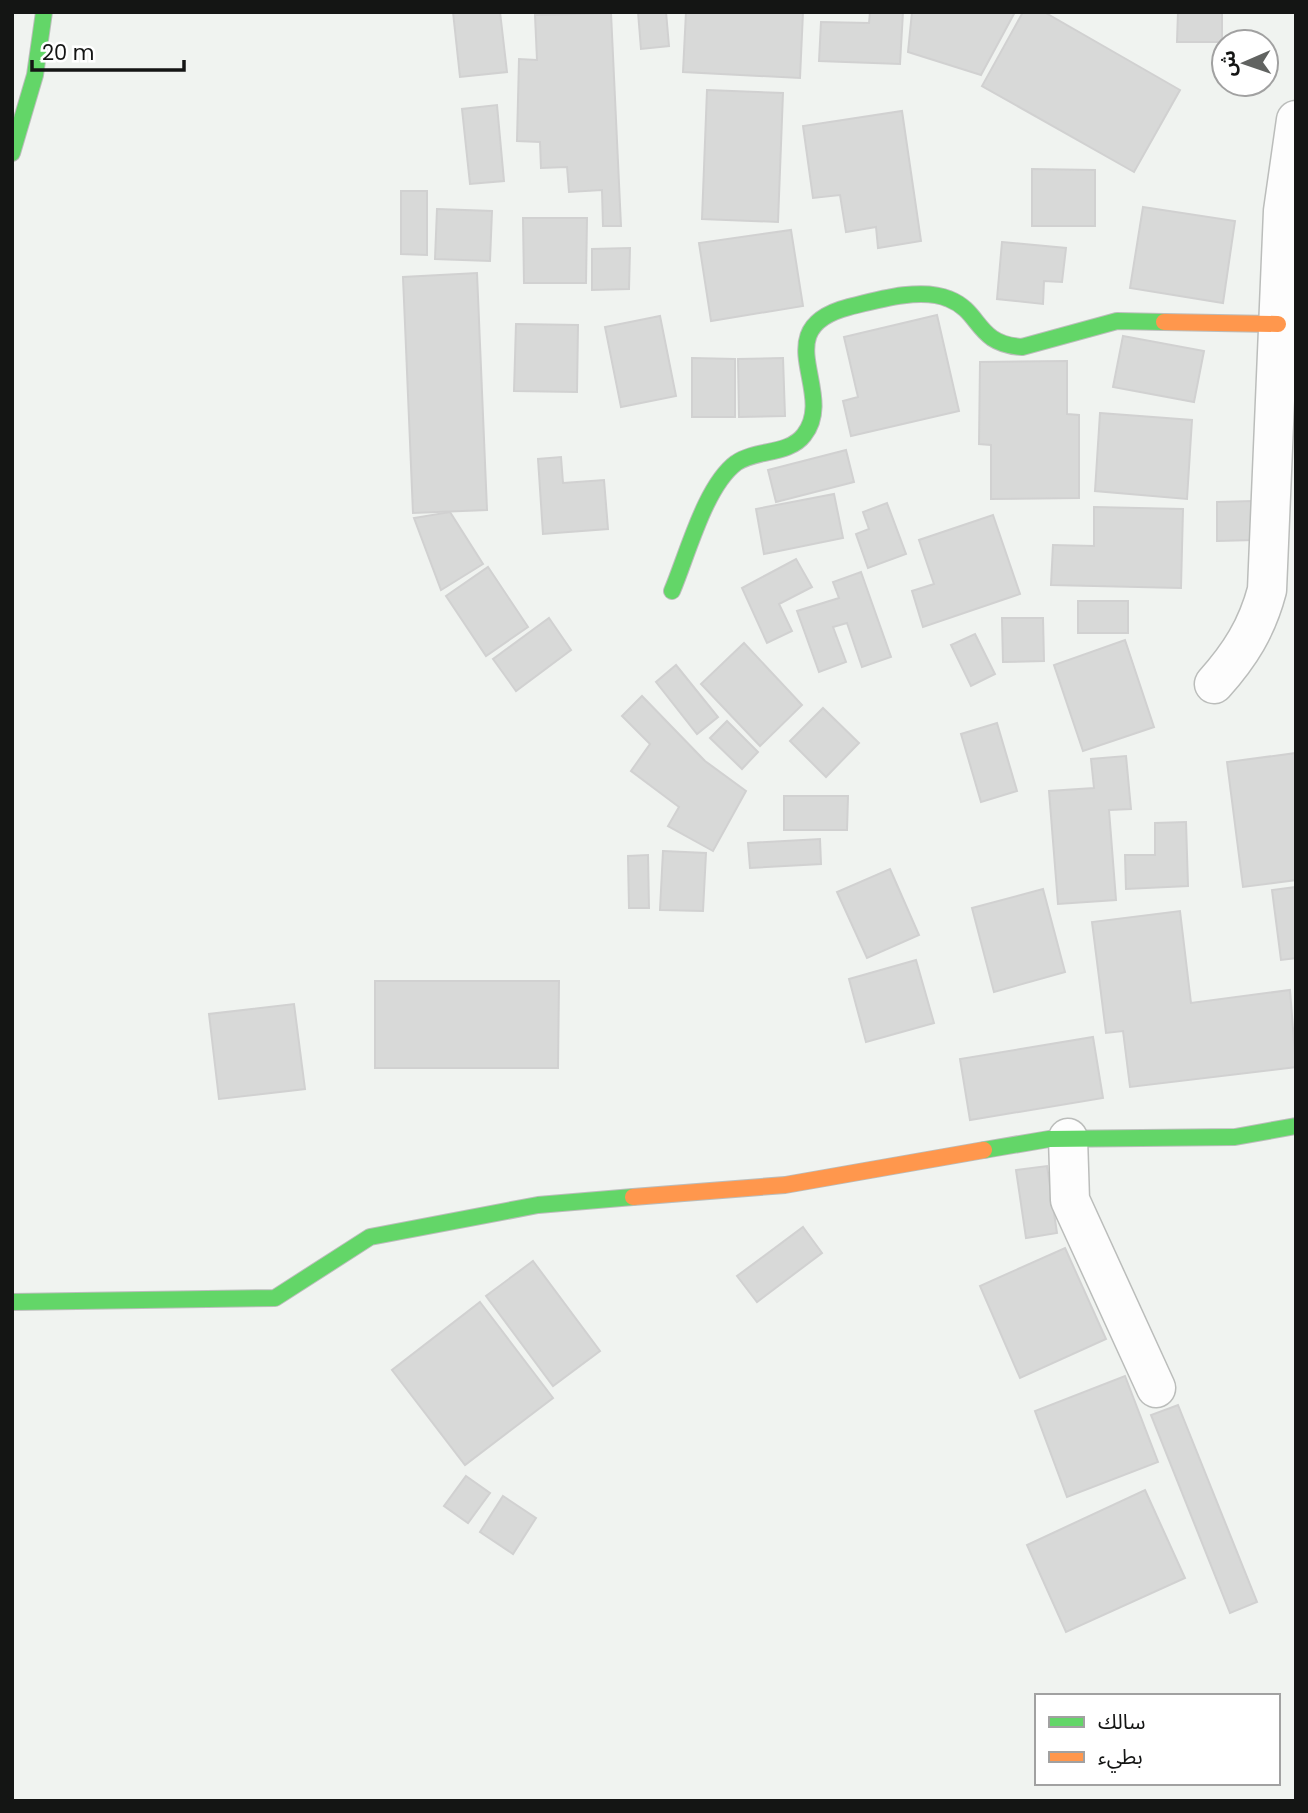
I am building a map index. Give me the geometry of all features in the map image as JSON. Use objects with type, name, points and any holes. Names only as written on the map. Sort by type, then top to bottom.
[{"type":"street","points":[[12,153],[35,75],[44,12]]},
{"type":"street","points":[[1214,684],[1247,642],[1260,617],[1267,590],[1283,211],[1296,120]]},
{"type":"street","points":[[672,591],[719,481],[735,464],[802,438],[811,425],[814,409],[804,351],[806,341],[822,318],[838,309],[936,295],[959,305],[985,336],[1012,346],[1028,347],[1095,324],[1117,321],[1278,324]]},
{"type":"street","points":[[12,1302],[275,1298],[370,1237],[538,1205],[785,1185],[1068,1138],[1235,1136],[1296,1126]]},
{"type":"street","points":[[1068,1138],[1070,1200],[1156,1388]]},
{"type":"building","points":[[453,12],[500,12],[507,72],[460,77]]},
{"type":"building","points":[[638,12],[666,12],[669,46],[641,49]]},
{"type":"building","points":[[686,12],[803,12],[800,78],[683,72]]},
{"type":"building","points":[[870,12],[903,12],[900,64],[819,61],[821,22],[869,23]]},
{"type":"building","points":[[912,12],[1015,12],[981,75],[908,52]]},
{"type":"building","points":[[1023,12],[1044,12],[1180,90],[1134,172],[982,86]]},
{"type":"building","points":[[1178,12],[1222,12],[1222,28],[1210,28],[1210,42],[1177,42]]},
{"type":"building","points":[[611,13],[621,226],[603,226],[602,190],[569,192],[567,167],[541,168],[540,142],[517,141],[519,59],[537,60],[535,15]]},
{"type":"building","points":[[707,90],[783,93],[778,222],[702,219]]},
{"type":"building","points":[[497,105],[504,181],[470,184],[462,109]]},
{"type":"building","points":[[902,111],[921,241],[878,248],[876,227],[846,232],[840,195],[813,198],[803,126]]},
{"type":"building","points":[[1032,169],[1095,170],[1095,226],[1032,226]]},
{"type":"building","points":[[401,191],[427,191],[427,255],[401,254]]},
{"type":"building","points":[[1143,207],[1235,221],[1223,303],[1130,288]]},
{"type":"building","points":[[437,209],[492,211],[490,261],[435,259]]},
{"type":"building","points":[[523,218],[587,218],[586,283],[524,283]]},
{"type":"building","points":[[791,230],[803,306],[711,321],[699,243]]},
{"type":"building","points":[[1002,242],[1066,248],[1062,282],[1044,281],[1043,304],[997,299]]},
{"type":"building","points":[[630,248],[629,289],[592,290],[592,249]]},
{"type":"building","points":[[477,273],[487,510],[413,513],[403,277]]},
{"type":"building","points":[[937,315],[959,411],[851,436],[843,401],[858,397],[844,337]]},
{"type":"building","points":[[660,316],[676,396],[621,407],[605,327]]},
{"type":"building","points":[[516,324],[578,325],[577,392],[514,391]]},
{"type":"building","points":[[1123,336],[1204,351],[1194,402],[1113,387]]},
{"type":"building","points":[[692,358],[735,359],[735,417],[692,417]]},
{"type":"building","points":[[783,358],[785,416],[739,417],[738,359]]},
{"type":"building","points":[[1067,361],[1067,414],[1079,415],[1079,498],[991,499],[991,445],[979,444],[980,362]]},
{"type":"building","points":[[1100,413],[1192,420],[1187,499],[1095,491]]},
{"type":"building","points":[[846,450],[854,482],[776,502],[768,470]]},
{"type":"building","points":[[561,457],[563,483],[604,480],[608,529],[543,534],[538,459]]},
{"type":"building","points":[[834,494],[843,538],[764,554],[756,509]]},
{"type":"building","points":[[1253,501],[1254,540],[1217,541],[1217,502]]},
{"type":"building","points":[[887,503],[906,554],[868,568],[856,534],[869,529],[863,512]]},
{"type":"building","points":[[1094,507],[1183,509],[1181,588],[1051,585],[1053,545],[1094,546]]},
{"type":"building","points":[[450,512],[483,564],[441,590],[414,518]]},
{"type":"building","points":[[993,515],[1020,594],[923,627],[912,591],[934,584],[919,540]]},
{"type":"building","points":[[796,559],[812,587],[779,604],[792,631],[767,643],[742,588]]},
{"type":"building","points":[[488,567],[528,627],[486,656],[446,596]]},
{"type":"building","points":[[861,572],[891,657],[862,667],[847,623],[833,627],[846,662],[819,672],[797,611],[839,598],[833,582]]},
{"type":"building","points":[[1078,601],[1128,601],[1128,633],[1078,633]]},
{"type":"building","points":[[549,618],[571,650],[516,691],[493,659]]},
{"type":"building","points":[[1002,618],[1043,618],[1044,661],[1003,662]]},
{"type":"building","points":[[975,634],[995,674],[971,686],[951,645]]},
{"type":"building","points":[[1125,640],[1154,727],[1083,751],[1054,665]]},
{"type":"building","points":[[744,643],[802,705],[760,746],[701,684]]},
{"type":"building","points":[[676,665],[718,717],[697,734],[656,682]]},
{"type":"building","points":[[642,696],[705,761],[746,791],[713,851],[668,826],[679,807],[631,771],[650,744],[622,716]]},
{"type":"building","points":[[823,708],[859,743],[826,777],[790,741]]},
{"type":"building","points":[[727,721],[758,752],[742,769],[710,738]]},
{"type":"building","points":[[997,723],[1017,791],[981,802],[961,734]]},
{"type":"building","points":[[1296,753],[1296,880],[1243,887],[1227,762]]},
{"type":"building","points":[[1126,756],[1131,809],[1109,810],[1116,900],[1058,904],[1049,791],[1094,788],[1091,759]]},
{"type":"building","points":[[784,796],[848,796],[847,830],[784,830]]},
{"type":"building","points":[[1186,822],[1188,886],[1126,889],[1125,855],[1155,855],[1155,823]]},
{"type":"building","points":[[820,839],[821,864],[750,868],[748,843]]},
{"type":"building","points":[[663,851],[706,853],[703,911],[660,910]]},
{"type":"building","points":[[648,855],[649,908],[629,908],[628,856]]},
{"type":"building","points":[[890,869],[919,935],[867,958],[837,892]]},
{"type":"building","points":[[1296,887],[1296,958],[1281,960],[1272,890]]},
{"type":"building","points":[[1043,889],[1065,972],[994,992],[972,908]]},
{"type":"building","points":[[1180,911],[1191,1003],[1290,990],[1296,1067],[1130,1087],[1123,1031],[1106,1033],[1092,922]]},
{"type":"building","points":[[916,960],[934,1023],[866,1042],[849,979]]},
{"type":"building","points":[[375,981],[559,981],[558,1068],[375,1068]]},
{"type":"building","points":[[294,1004],[305,1089],[219,1099],[209,1014]]},
{"type":"building","points":[[1093,1037],[1103,1098],[970,1120],[960,1059]]},
{"type":"building","points":[[1047,1166],[1057,1233],[1026,1238],[1016,1170]]},
{"type":"building","points":[[803,1227],[822,1253],[757,1302],[737,1276]]},
{"type":"building","points":[[1065,1248],[1106,1339],[1020,1378],[980,1286]]},
{"type":"building","points":[[533,1261],[600,1351],[553,1386],[486,1296]]},
{"type":"building","points":[[480,1302],[553,1398],[465,1465],[392,1370]]},
{"type":"building","points":[[1125,1376],[1158,1462],[1067,1497],[1035,1411]]},
{"type":"building","points":[[1178,1405],[1257,1602],[1230,1613],[1151,1415]]},
{"type":"building","points":[[466,1476],[490,1493],[468,1523],[444,1506]]},
{"type":"building","points":[[1145,1490],[1185,1578],[1066,1632],[1027,1545]]},
{"type":"building","points":[[503,1496],[536,1518],[513,1554],[480,1532]]},
{"type":"traffic: fast","points":[[12,153],[35,75],[44,12]]},
{"type":"traffic: fast","points":[[672,591],[706,504],[725,474],[744,459],[790,446],[804,435],[812,418],[813,400],[806,346],[811,330],[824,317],[849,307],[886,298],[926,294],[949,299],[960,305],[995,340],[1022,347],[1117,321],[1164,322]]},
{"type":"traffic: fast","points":[[984,1150],[1049,1139],[1235,1137],[1296,1126]]},
{"type":"traffic: fast","points":[[12,1302],[275,1298],[370,1237],[538,1205],[633,1197]]},
{"type":"traffic: slow","points":[[1164,322],[1278,324]]},
{"type":"traffic: slow","points":[[633,1197],[785,1185],[984,1150]]}]
